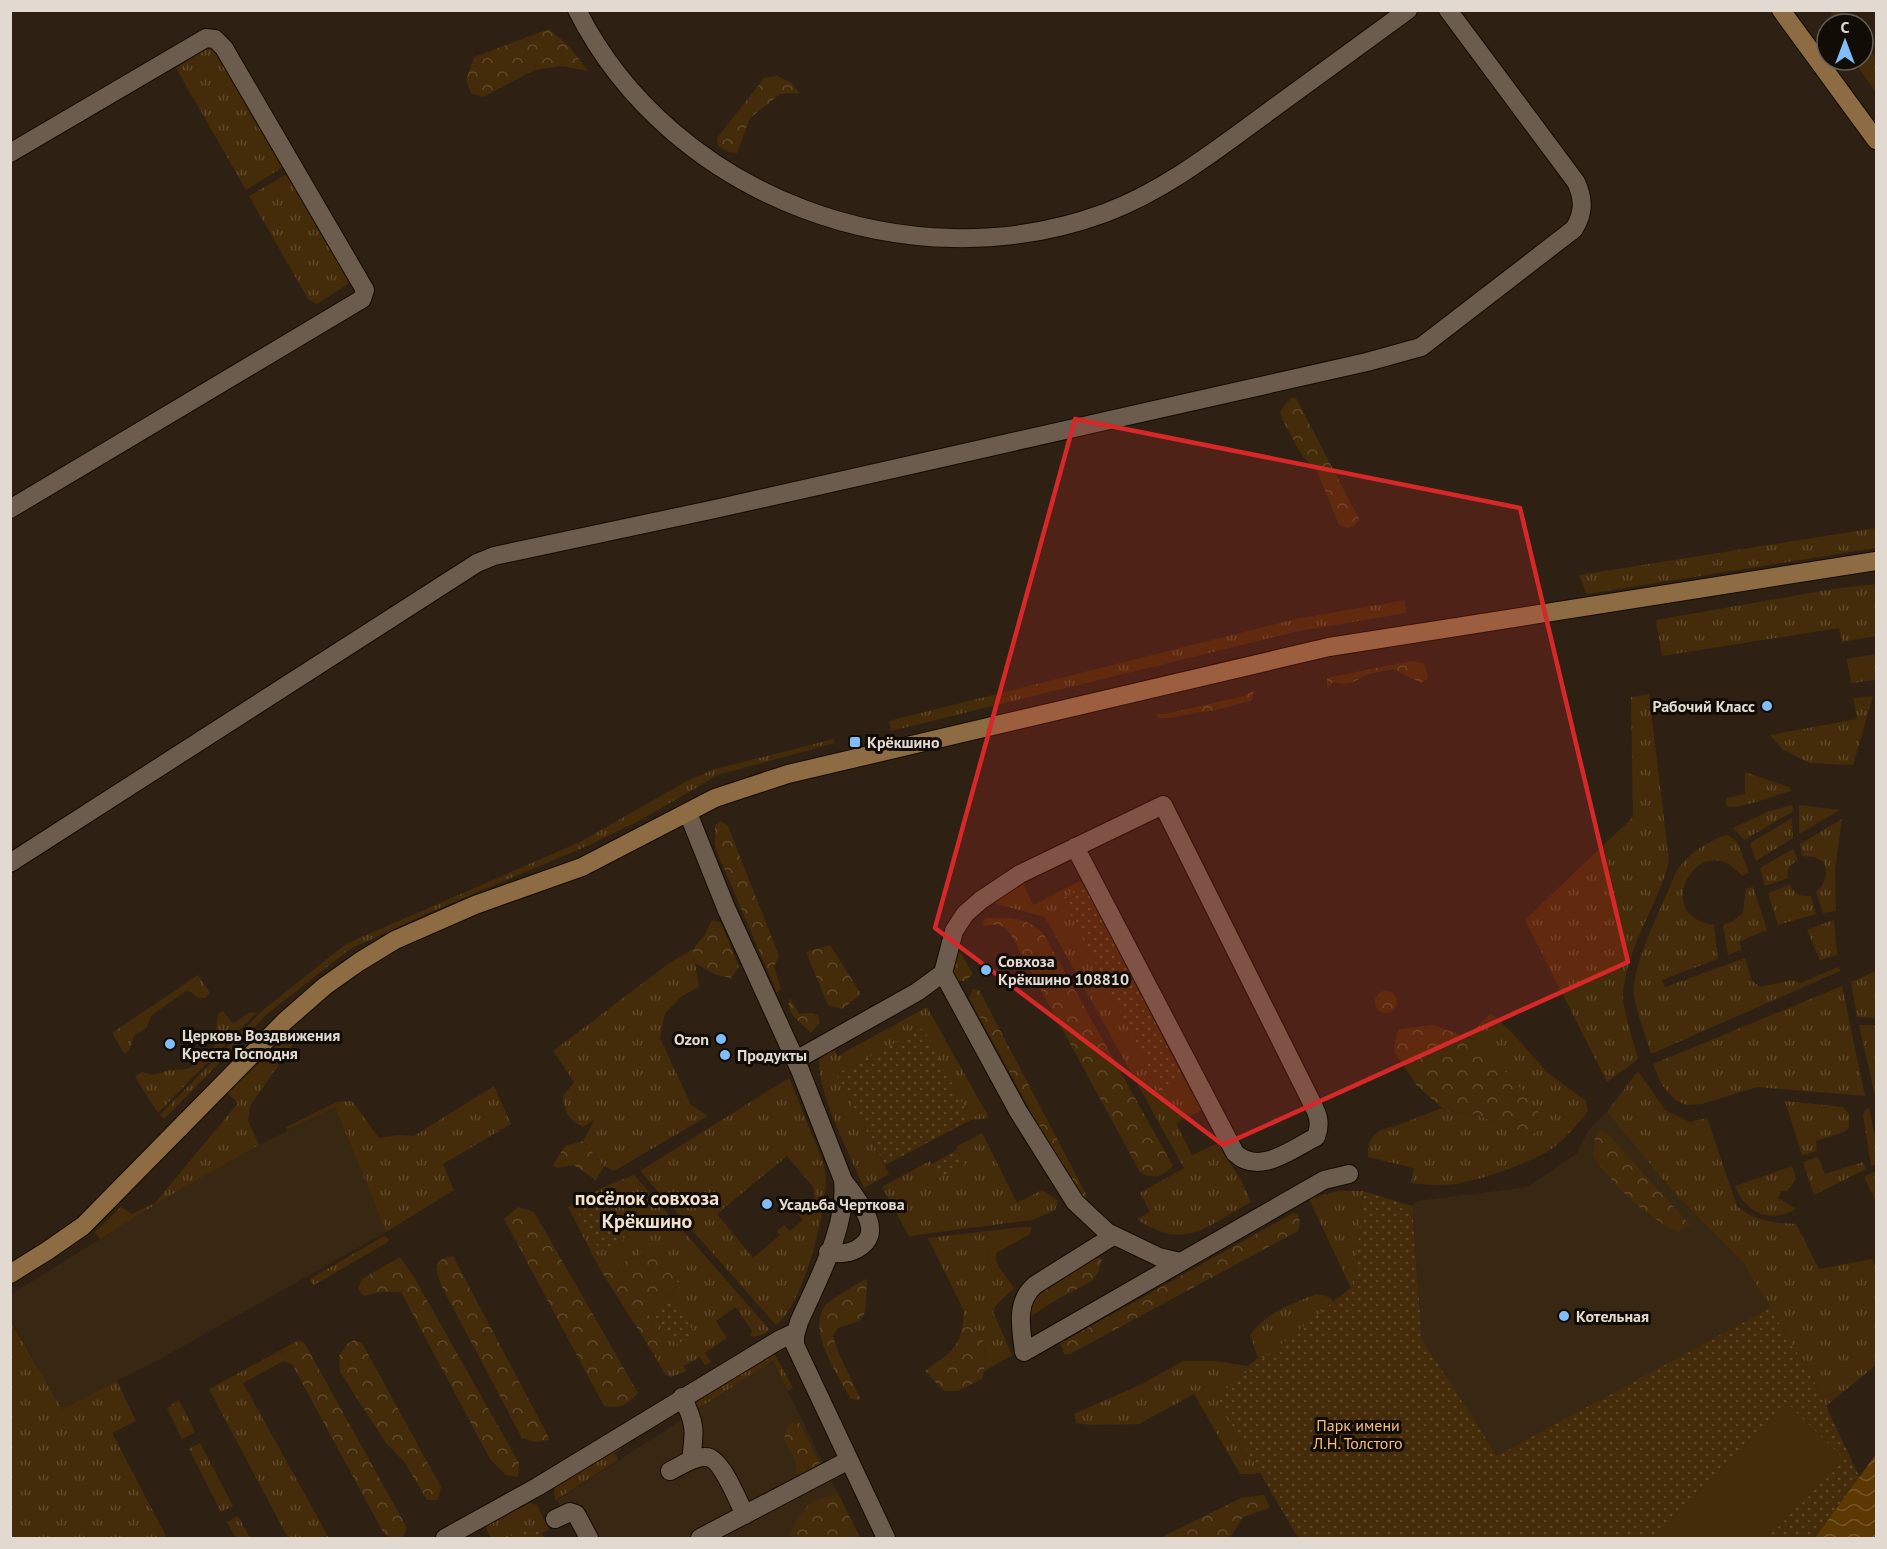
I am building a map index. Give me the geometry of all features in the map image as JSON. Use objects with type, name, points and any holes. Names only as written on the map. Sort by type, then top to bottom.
[{"type":"street","points":[[577,10],[593,39],[615,70],[641,100],[664,125],[720,167],[790,205],[830,220],[898,234],[963,239],[992,238],[1065,225],[1105,213],[1149,193],[1193,167],[1408,10]]},
{"type":"street","points":[[10,863],[477,563],[494,556],[1367,362],[1421,347],[1574,229],[1581,218],[1583,205],[1576,182],[1448,10]]},
{"type":"street","points":[[1781,10],[1876,140]]},
{"type":"street","points":[[10,153],[206,38],[215,39],[224,48],[365,290],[362,298],[10,509]]},
{"type":"street","points":[[10,1274],[83,1226],[285,1021],[342,973],[395,940],[475,905],[582,867],[730,792],[788,774],[1329,647],[1876,561]]},
{"type":"street","points":[[796,1060],[917,992],[943,973],[954,931],[965,914],[981,900],[1020,874],[1075,847],[1163,805],[1307,1093],[1319,1120],[1320,1128],[1316,1137],[1266,1162],[1254,1163],[1242,1160],[1235,1153],[1075,847]]},
{"type":"street","points":[[688,813],[726,908],[796,1060],[843,1180],[867,1216],[870,1235],[861,1246],[843,1253],[828,1252]]},
{"type":"street","points":[[943,973],[1018,1112],[1075,1202],[1099,1227],[1113,1236],[1159,1257],[1180,1262]]},
{"type":"street","points":[[1113,1236],[1035,1284],[1026,1293],[1021,1308],[1024,1352],[1324,1180],[1349,1174]]},
{"type":"street","points":[[843,1180],[843,1206],[828,1252],[796,1332],[796,1348],[886,1539]]},
{"type":"street","points":[[445,1539],[537,1487],[682,1397],[796,1332]]},
{"type":"street","points":[[682,1397],[691,1413],[695,1431],[691,1460]]},
{"type":"street","points":[[670,1471],[691,1460],[709,1456],[718,1462],[745,1515]]},
{"type":"street","points":[[700,1539],[849,1460]]},
{"type":"street","points":[[555,1520],[570,1512],[576,1514],[589,1539]]},
{"type":"highlighted area","points":[[1075,419],[1520,508],[1628,962],[1223,1145],[935,928]]},
{"type":"shaded area","points":[[335,1107],[386,1232],[162,1358],[62,1409],[11,1320],[10,1295],[171,1195],[259,1145]]},
{"type":"shaded area","points":[[1607,1112],[1671,1188],[1744,1264],[1770,1308],[1497,1457],[1422,1339],[1412,1206],[1416,1201],[1528,1187],[1577,1153],[1587,1132]]},
{"type":"shaded area","points":[[773,1361],[860,1538],[577,1538],[557,1500]]},
{"type":"green space","points":[[549,29],[570,47],[588,71],[562,66],[534,70],[483,97],[471,93],[466,80],[474,57]]},
{"type":"green space","points":[[212,46],[283,167],[246,190],[176,68]]},
{"type":"green space","points":[[1875,57],[1876,58],[1876,92],[1862,72],[1875,72]]},
{"type":"green space","points":[[777,76],[792,83],[799,93],[780,94],[750,118],[737,153],[728,152],[718,146],[717,138],[764,78]]},
{"type":"green space","points":[[287,174],[347,277],[348,284],[317,304],[308,299],[249,196]]},
{"type":"green space","points":[[1291,398],[1296,398],[1359,519],[1354,526],[1347,528],[1339,525],[1317,471],[1303,457],[1282,419],[1280,411]]},
{"type":"green space","points":[[1876,528],[1876,548],[1587,594],[1579,575]]},
{"type":"green space","points":[[1876,584],[1876,636],[1842,642],[1839,628],[1662,656],[1656,620],[1833,589]]},
{"type":"green space","points":[[1405,600],[1406,613],[1299,631],[891,731],[889,721],[1296,619]]},
{"type":"green space","points":[[1876,654],[1876,680],[1851,683],[1847,659]]},
{"type":"green space","points":[[1411,661],[1424,663],[1428,678],[1421,683],[1393,669],[1370,674],[1348,684],[1333,682],[1327,688],[1327,678]]},
{"type":"green space","points":[[1254,690],[1251,701],[1215,710],[1166,718],[1158,718],[1156,714],[1165,714],[1244,696]]},
{"type":"green space","points":[[1649,694],[1669,861],[1629,961],[1625,979],[1623,1003],[1638,1059],[1607,1082],[1525,920],[1633,817],[1631,697]]},
{"type":"green space","points":[[1873,696],[1853,765],[1810,763],[1783,750],[1770,735],[1857,719],[1853,698]]},
{"type":"green space","points":[[834,739],[835,743],[718,775],[639,821],[587,846],[435,910],[350,949],[267,1014],[164,1119],[160,1115],[263,1010],[346,944],[582,841],[687,781],[715,769]]},
{"type":"green space","points":[[1745,772],[1789,787],[1792,791],[1728,807],[1727,798],[1745,794]]},
{"type":"green space","points":[[1792,805],[1794,811],[1744,840],[1733,828],[1769,811]]},
{"type":"green space","points":[[1799,805],[1840,810],[1799,834]]},
{"type":"green space","points":[[1792,818],[1793,838],[1756,861],[1750,843]]},
{"type":"green space","points":[[1842,819],[1835,870],[1836,911],[1823,913],[1816,892],[1826,878],[1825,865],[1823,861],[1814,857],[1802,856],[1800,844]]},
{"type":"green space","points":[[721,821],[728,826],[779,956],[774,967],[781,989],[777,993],[715,847],[715,825]]},
{"type":"green space","points":[[1727,834],[1738,843],[1749,873],[1742,876],[1727,863],[1713,860],[1700,865],[1690,874],[1684,887],[1683,900],[1688,912],[1700,921],[1714,925],[1718,959],[1662,980],[1665,987],[1745,958],[1752,981],[1760,987],[1792,980],[1801,983],[1838,967],[1840,971],[1651,1054],[1634,996],[1634,983],[1642,952],[1680,867],[1697,850]]},
{"type":"green space","points":[[1793,849],[1798,860],[1789,867],[1788,878],[1765,886],[1760,868]]},
{"type":"green space","points":[[1080,881],[1086,887],[1063,899],[1161,1090],[1184,1079],[1202,1110],[1176,1123],[1192,1155],[1218,1143],[1242,1182],[1251,1202],[1195,1232],[1168,1234],[1137,1219],[1150,1212],[1140,1193],[1184,1168],[1045,917],[990,902],[1023,884],[1033,905]]},
{"type":"green space","points":[[1790,885],[1798,894],[1811,896],[1816,914],[1778,925],[1768,893]]},
{"type":"green space","points":[[1086,887],[1184,1079],[1161,1091],[1062,898]]},
{"type":"green space","points":[[1753,887],[1767,930],[1740,941],[1741,950],[1728,955],[1723,925],[1743,913],[1746,889]]},
{"type":"green space","points":[[986,918],[1010,918],[1023,921],[1043,933],[1173,1166],[1165,1173],[1154,1177],[1140,1172],[1011,935],[999,925],[984,926],[983,922]]},
{"type":"green space","points":[[712,920],[721,923],[739,967],[731,978],[716,975],[695,963],[693,949],[704,936]]},
{"type":"green space","points":[[1834,920],[1837,955],[1820,960],[1807,930]]},
{"type":"green space","points":[[830,945],[861,994],[842,1009],[828,1005],[806,952]]},
{"type":"green space","points":[[693,949],[699,987],[682,996],[665,1013],[660,1038],[691,1105],[708,1116],[614,1171],[604,1166],[583,1141],[595,1119],[583,1127],[566,1111],[563,1096],[574,1082],[553,1051],[668,964]]},
{"type":"green space","points":[[960,952],[973,974],[965,981],[957,981],[951,971],[952,954]]},
{"type":"green space","points":[[1876,971],[1876,1018],[1857,1017],[1851,982]]},
{"type":"green space","points":[[198,975],[210,993],[206,998],[198,998],[186,991],[152,1015],[146,1028],[134,1036],[129,1051],[124,1053],[112,1033]]},
{"type":"green space","points":[[1842,986],[1865,1096],[1757,1087],[1702,1104],[1687,1105],[1675,1100],[1662,1085],[1653,1064]]},
{"type":"green space","points":[[973,989],[979,990],[1087,1196],[1083,1199],[1077,1196],[969,998]]},
{"type":"green space","points":[[1382,991],[1390,991],[1397,998],[1397,1006],[1390,1013],[1382,1013],[1375,1006],[1375,998]]},
{"type":"green space","points":[[790,998],[799,1014],[818,1015],[820,1023],[811,1033],[791,1013]]},
{"type":"green space","points":[[927,1007],[989,1118],[971,1120],[923,1029],[837,1074],[889,1174],[864,1188],[829,1107],[820,1074],[819,1060],[832,1047],[838,1056]]},
{"type":"green space","points":[[223,1011],[233,1024],[250,1012],[256,1013],[158,1113],[135,1077],[142,1072],[153,1075],[192,1066],[214,1047],[218,1014]]},
{"type":"green space","points":[[1491,1013],[1548,1073],[1586,1101],[1588,1111],[1576,1126],[1553,1148],[1531,1160],[1502,1171],[1448,1185],[1411,1183],[1414,1168],[1368,1157],[1369,1145],[1373,1136],[1381,1130],[1442,1108],[1446,1111],[1479,1115],[1526,1138],[1477,1041],[1467,1036]]},
{"type":"green space","points":[[1433,1025],[1477,1041],[1522,1090],[1548,1125],[1526,1138],[1479,1115],[1446,1111],[1417,1086],[1394,1051],[1396,1036],[1399,1029]]},
{"type":"green space","points":[[1859,1025],[1876,1025],[1876,1096],[1875,1096]]},
{"type":"green space","points":[[295,1028],[297,1039],[250,1106],[248,1121],[259,1145],[100,1239],[95,1232],[121,1207],[132,1214],[155,1203],[238,1103],[227,1093]]},
{"type":"green space","points":[[923,1028],[971,1120],[885,1165],[836,1074]]},
{"type":"green space","points":[[1638,1071],[1665,1110],[1690,1122],[1707,1118],[1737,1206],[1765,1220],[1796,1224],[1819,1269],[1872,1259],[1876,1266],[1876,1365],[1826,1406],[1815,1383],[1744,1264],[1670,1188],[1607,1112]]},
{"type":"green space","points":[[789,1078],[821,1157],[825,1172],[825,1187],[819,1229],[805,1276],[786,1314],[776,1325],[640,1171]],"holes":[[[787,1156],[813,1187],[815,1197],[796,1212],[803,1220],[790,1231],[784,1225],[777,1231],[780,1235],[753,1258],[717,1214]]]},
{"type":"green space","points":[[494,1086],[511,1124],[443,1164],[454,1190],[386,1232],[335,1107],[288,1130],[286,1127],[337,1102],[352,1101],[379,1138],[398,1135],[414,1136]]},
{"type":"green space","points":[[1785,1101],[1843,1107],[1849,1114],[1849,1128],[1844,1132],[1816,1141],[1817,1151],[1802,1155]]},
{"type":"green space","points":[[1869,1108],[1876,1142],[1876,1164],[1871,1166],[1863,1115]]},
{"type":"green space","points":[[1600,1130],[1607,1133],[1690,1225],[1678,1232],[1642,1209],[1620,1189],[1593,1156],[1595,1137]]},
{"type":"green space","points":[[982,1133],[1017,1203],[1042,1190],[1058,1201],[1055,1210],[1032,1220],[909,1236],[882,1187],[930,1161],[939,1177],[964,1164],[956,1147]]},
{"type":"green space","points":[[583,1141],[604,1166],[596,1180],[574,1165],[556,1168],[553,1165],[565,1146]]},
{"type":"green space","points":[[957,1150],[965,1164],[939,1178],[932,1164]]},
{"type":"green space","points":[[1818,1157],[1825,1174],[1863,1162],[1866,1169],[1814,1195],[1803,1162]]},
{"type":"green space","points":[[1792,1166],[1796,1179],[1787,1191],[1781,1191],[1778,1198],[1796,1209],[1786,1213],[1777,1216],[1759,1213],[1745,1203],[1735,1186]]},
{"type":"green space","points":[[1876,1171],[1876,1202],[1864,1177]]},
{"type":"green space","points":[[634,1175],[770,1330],[753,1337],[750,1335],[752,1331],[736,1307],[716,1321],[727,1338],[705,1353],[711,1362],[705,1365],[700,1357],[684,1366],[686,1371],[671,1377],[665,1374],[653,1353],[667,1343],[649,1315],[660,1300],[681,1287],[648,1244],[638,1256],[601,1271],[568,1207],[608,1185]]},
{"type":"green space","points":[[1338,1191],[1363,1191],[1354,1285],[1351,1288],[1309,1199]]},
{"type":"green space","name":"Парк имени Л.Н. Толстого","points":[[1363,1191],[1412,1206],[1422,1339],[1497,1456],[1770,1308],[1815,1383],[1860,1478],[1814,1538],[1298,1538],[1216,1397],[1354,1285]]},
{"type":"green space","points":[[600,1196],[624,1239],[601,1252],[576,1209]]},
{"type":"green space","points":[[518,1207],[534,1212],[638,1393],[627,1403],[615,1407],[604,1406],[504,1219]]},
{"type":"green space","points":[[1293,1213],[1298,1214],[1300,1222],[1298,1231],[1070,1354],[1064,1354],[1061,1343]]},
{"type":"green space","points":[[1023,1227],[1009,1233],[987,1254],[992,1272],[999,1267],[1014,1288],[996,1305],[993,1312],[1012,1355],[983,1372],[986,1359],[982,1334],[963,1324],[964,1311],[928,1238]]},
{"type":"green space","points":[[1023,1227],[1032,1227],[1030,1234],[996,1253],[999,1267],[992,1272],[987,1254],[990,1248],[1002,1237]]},
{"type":"green space","points":[[384,1236],[389,1239],[388,1242],[314,1285],[310,1282],[310,1279]]},
{"type":"green space","points":[[648,1244],[681,1287],[660,1300],[649,1315],[667,1343],[653,1353],[601,1271],[638,1256]]},
{"type":"green space","points":[[1091,1254],[1102,1259],[1099,1271],[1092,1281],[1030,1317],[1028,1299]]},
{"type":"green space","points":[[453,1256],[550,1440],[535,1442],[522,1438],[443,1289],[437,1273],[438,1264],[445,1258]]},
{"type":"green space","points":[[400,1257],[415,1279],[519,1463],[518,1477],[506,1475],[490,1459],[401,1292],[379,1292],[364,1296],[358,1289],[362,1279]]},
{"type":"green space","points":[[866,1279],[865,1312],[860,1321],[838,1328],[833,1336],[838,1352],[861,1400],[851,1399],[826,1353],[819,1327],[826,1305]]},
{"type":"green space","points":[[1317,1294],[1329,1297],[1345,1312],[1278,1467],[1254,1474],[1240,1474],[1194,1394],[1139,1424],[1076,1423],[1074,1414],[1142,1384],[1183,1361],[1214,1361],[1248,1366],[1258,1358],[1250,1335],[1256,1327],[1280,1310]]},
{"type":"green space","points":[[672,1299],[695,1333],[676,1345],[653,1313]]},
{"type":"green space","points":[[10,1320],[62,1409],[117,1381],[136,1421],[112,1433],[167,1538],[11,1538]]},
{"type":"green space","points":[[963,1324],[982,1334],[986,1359],[982,1379],[958,1391],[944,1391],[925,1371],[950,1352],[958,1341]]},
{"type":"green space","points":[[354,1340],[362,1343],[441,1487],[438,1500],[427,1500],[405,1463],[386,1443],[340,1372],[339,1356],[347,1344]]},
{"type":"green space","points":[[297,1341],[305,1344],[407,1528],[403,1538],[390,1538],[383,1532],[292,1364],[283,1361],[281,1350]]},
{"type":"green space","points":[[771,1347],[793,1388],[788,1391],[773,1361],[693,1412],[686,1399]]},
{"type":"green space","points":[[281,1350],[283,1361],[243,1383],[329,1538],[288,1538],[209,1389]]},
{"type":"green space","points":[[179,1400],[195,1432],[182,1439],[167,1408]]},
{"type":"green space","points":[[681,1401],[682,1419],[678,1412],[633,1437],[615,1453],[618,1460],[556,1500],[554,1490],[564,1478]]},
{"type":"green space","points":[[1787,1403],[1845,1460],[1767,1538],[1653,1538]]},
{"type":"green space","points":[[799,1422],[822,1468],[798,1480],[795,1460],[784,1440],[787,1426]]},
{"type":"green space","points":[[200,1443],[233,1506],[221,1512],[189,1449]]},
{"type":"green space","points":[[838,1493],[860,1538],[790,1538],[793,1527],[809,1503]]},
{"type":"green space","points":[[1264,1495],[1270,1508],[1243,1517],[1230,1538],[1160,1538],[1241,1498]]},
{"type":"green space","points":[[530,1503],[537,1505],[549,1530],[541,1533],[538,1526],[507,1538],[490,1538],[485,1525]]},
{"type":"green space","points":[[238,1516],[250,1538],[236,1538],[227,1522]]},
{"type":"green space","points":[[538,1525],[544,1538],[507,1538]]},
{"type":"water","points":[[1876,1454],[1876,1538],[1815,1538]]},
{"type":"place","name":"Рабочий Класс","points":[[1767,706]]},
{"type":"place","name":"Крёкшино","points":[[855,742]]},
{"type":"place","name":"Совхоза Крёкшино 108810","points":[[986,970]]},
{"type":"place","name":"Ozon","points":[[721,1039]]},
{"type":"place","name":"Церковь Воздвижения Креста Господня","points":[[170,1044]]},
{"type":"place","name":"Продукты","points":[[725,1055]]},
{"type":"place","name":"Усадьба Черткова","points":[[767,1204]]},
{"type":"place","name":"Котельная","points":[[1564,1316]]},
{"type":"district","name":"посёлок совхоза Крёкшино","points":[[647,1210]]}]
